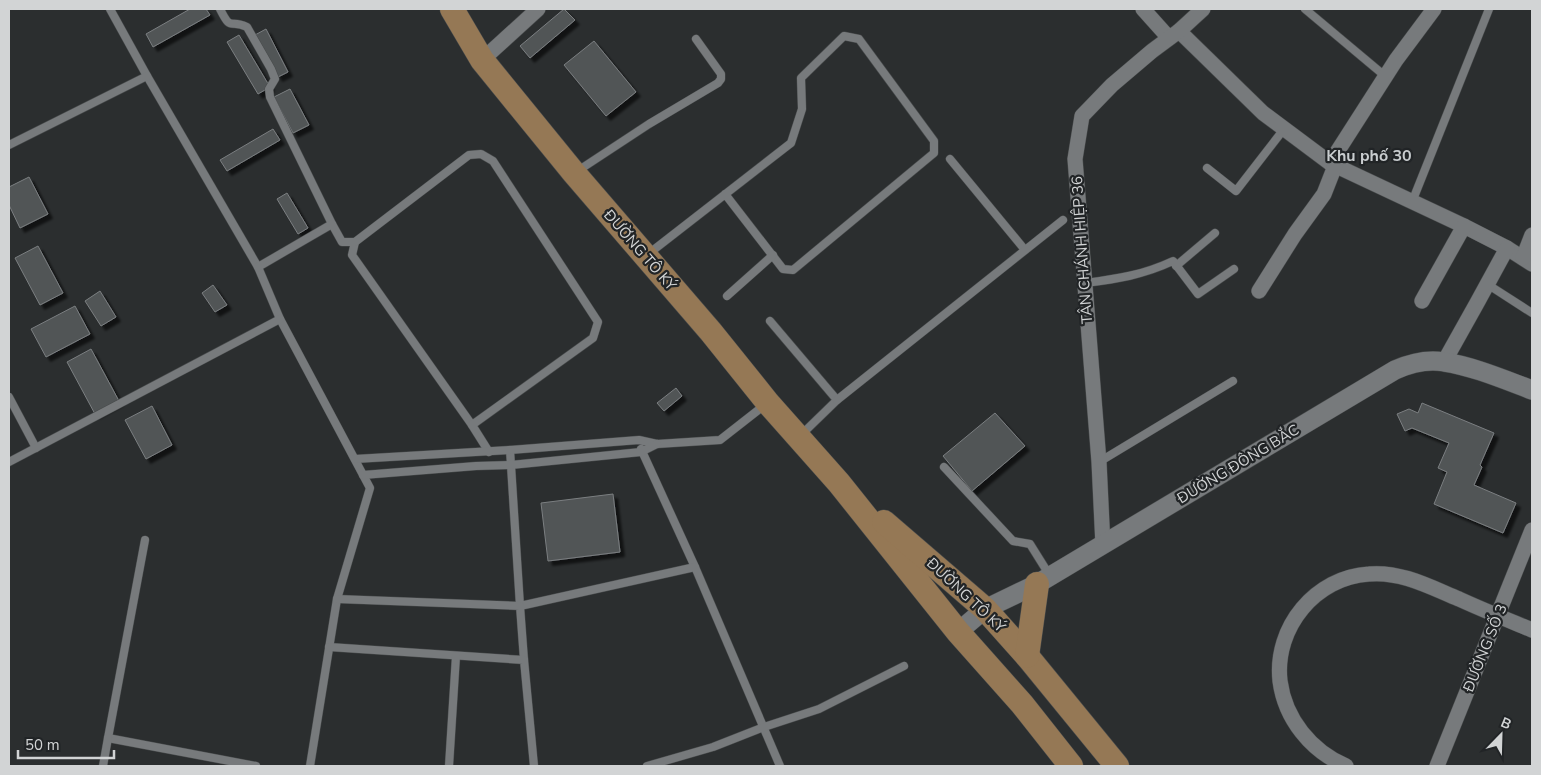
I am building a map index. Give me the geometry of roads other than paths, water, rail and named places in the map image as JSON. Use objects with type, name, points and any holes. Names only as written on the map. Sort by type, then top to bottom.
[{"type":"main road","name":"ĐƯỜNG TÔ KÝ","points":[[452,9],[482,60],[574,173],[711,332],[768,403],[839,483],[958,632],[1022,704],[1070,766]]},
{"type":"main road","name":"ĐƯỜNG TÔ KÝ","points":[[839,483],[985,609],[1027,656],[1117,766]]},
{"type":"main road","points":[[1027,656],[1044,580]]},
{"type":"street","points":[[482,60],[538,9]]},
{"type":"street","points":[[1144,9],[1263,112],[1332,165],[1464,226],[1528,261],[1532,235]]},
{"type":"street","name":"TÂN CHÁNH HIỆP 36","points":[[1103,546],[1099,462],[1075,159],[1082,116],[1112,85],[1203,9]]},
{"type":"street","points":[[1259,291],[1295,234],[1324,194],[1332,165],[1386,76],[1434,9]]},
{"type":"street","points":[[1422,301],[1464,226]]},
{"type":"street","points":[[1444,362],[1507,248]]},
{"type":"street","name":"ĐƯỜNG ĐÔNG BẮC","points":[[958,632],[985,609],[1044,580],[1103,546],[1388,374],[1406,366],[1415,363],[1444,362],[1532,390]]},
{"type":"street","name":"ĐƯỜNG SỐ 3","points":[[1438,766],[1530,540]]},
{"type":"street","points":[[1346,766],[1324,754],[1302,733],[1290,714],[1280,681],[1280,660],[1286,636],[1297,614],[1323,589],[1345,578],[1370,574],[1395,575],[1421,583],[1532,630]]},
{"type":"lane","points":[[110,9],[258,267],[280,319],[370,488],[336,599],[310,766]]},
{"type":"lane","points":[[220,9],[228,23],[247,27],[271,69],[274,79],[270,89],[270,97],[342,242],[355,242],[469,155],[481,154],[492,161],[598,322],[593,338],[472,425]]},
{"type":"lane","points":[[1305,9],[1386,76]]},
{"type":"lane","points":[[1412,202],[1489,9]]},
{"type":"lane","points":[[645,257],[725,194],[791,143],[802,109],[801,78],[844,36],[858,39],[934,141],[934,153],[793,270],[783,269],[725,194]]},
{"type":"lane","points":[[574,173],[649,124],[718,83],[721,79],[720,74],[696,39]]},
{"type":"lane","points":[[9,145],[147,76]]},
{"type":"lane","points":[[1207,168],[1236,191],[1284,129]]},
{"type":"lane","points":[[950,158],[1025,250]]},
{"type":"lane","points":[[798,437],[837,400],[1063,220]]},
{"type":"lane","points":[[258,267],[332,224]]},
{"type":"lane","points":[[1176,266],[1215,233]]},
{"type":"lane","points":[[355,242],[352,255],[489,452]]},
{"type":"lane","points":[[727,296],[773,255]]},
{"type":"lane","points":[[1085,283],[1117,279],[1153,270],[1173,261],[1198,294],[1234,269]]},
{"type":"lane","points":[[1487,284],[1532,314]]},
{"type":"lane","points":[[9,462],[280,319]]},
{"type":"lane","points":[[770,320],[837,400]]},
{"type":"lane","points":[[1099,462],[1233,381]]},
{"type":"lane","points":[[9,396],[36,448]]},
{"type":"lane","points":[[355,459],[489,452],[640,440],[657,444],[720,440],[768,403]]},
{"type":"lane","points":[[640,440],[641,452],[695,567],[780,766]]},
{"type":"lane","points":[[363,475],[511,465],[641,452],[657,444]]},
{"type":"lane","points":[[510,450],[524,660],[534,766]]},
{"type":"lane","points":[[944,467],[1013,541],[1030,544],[1044,580]]},
{"type":"lane","points":[[103,766],[145,540]]},
{"type":"lane","points":[[336,599],[520,606],[695,567]]},
{"type":"lane","points":[[329,647],[524,660]]},
{"type":"lane","points":[[449,766],[456,656]]},
{"type":"lane","points":[[647,766],[713,747],[764,727],[819,709],[904,666]]},
{"type":"lane","points":[[108,738],[256,766]]},
{"type":"district","name":"Khu phố 30","points":[[1369,156]]}]
